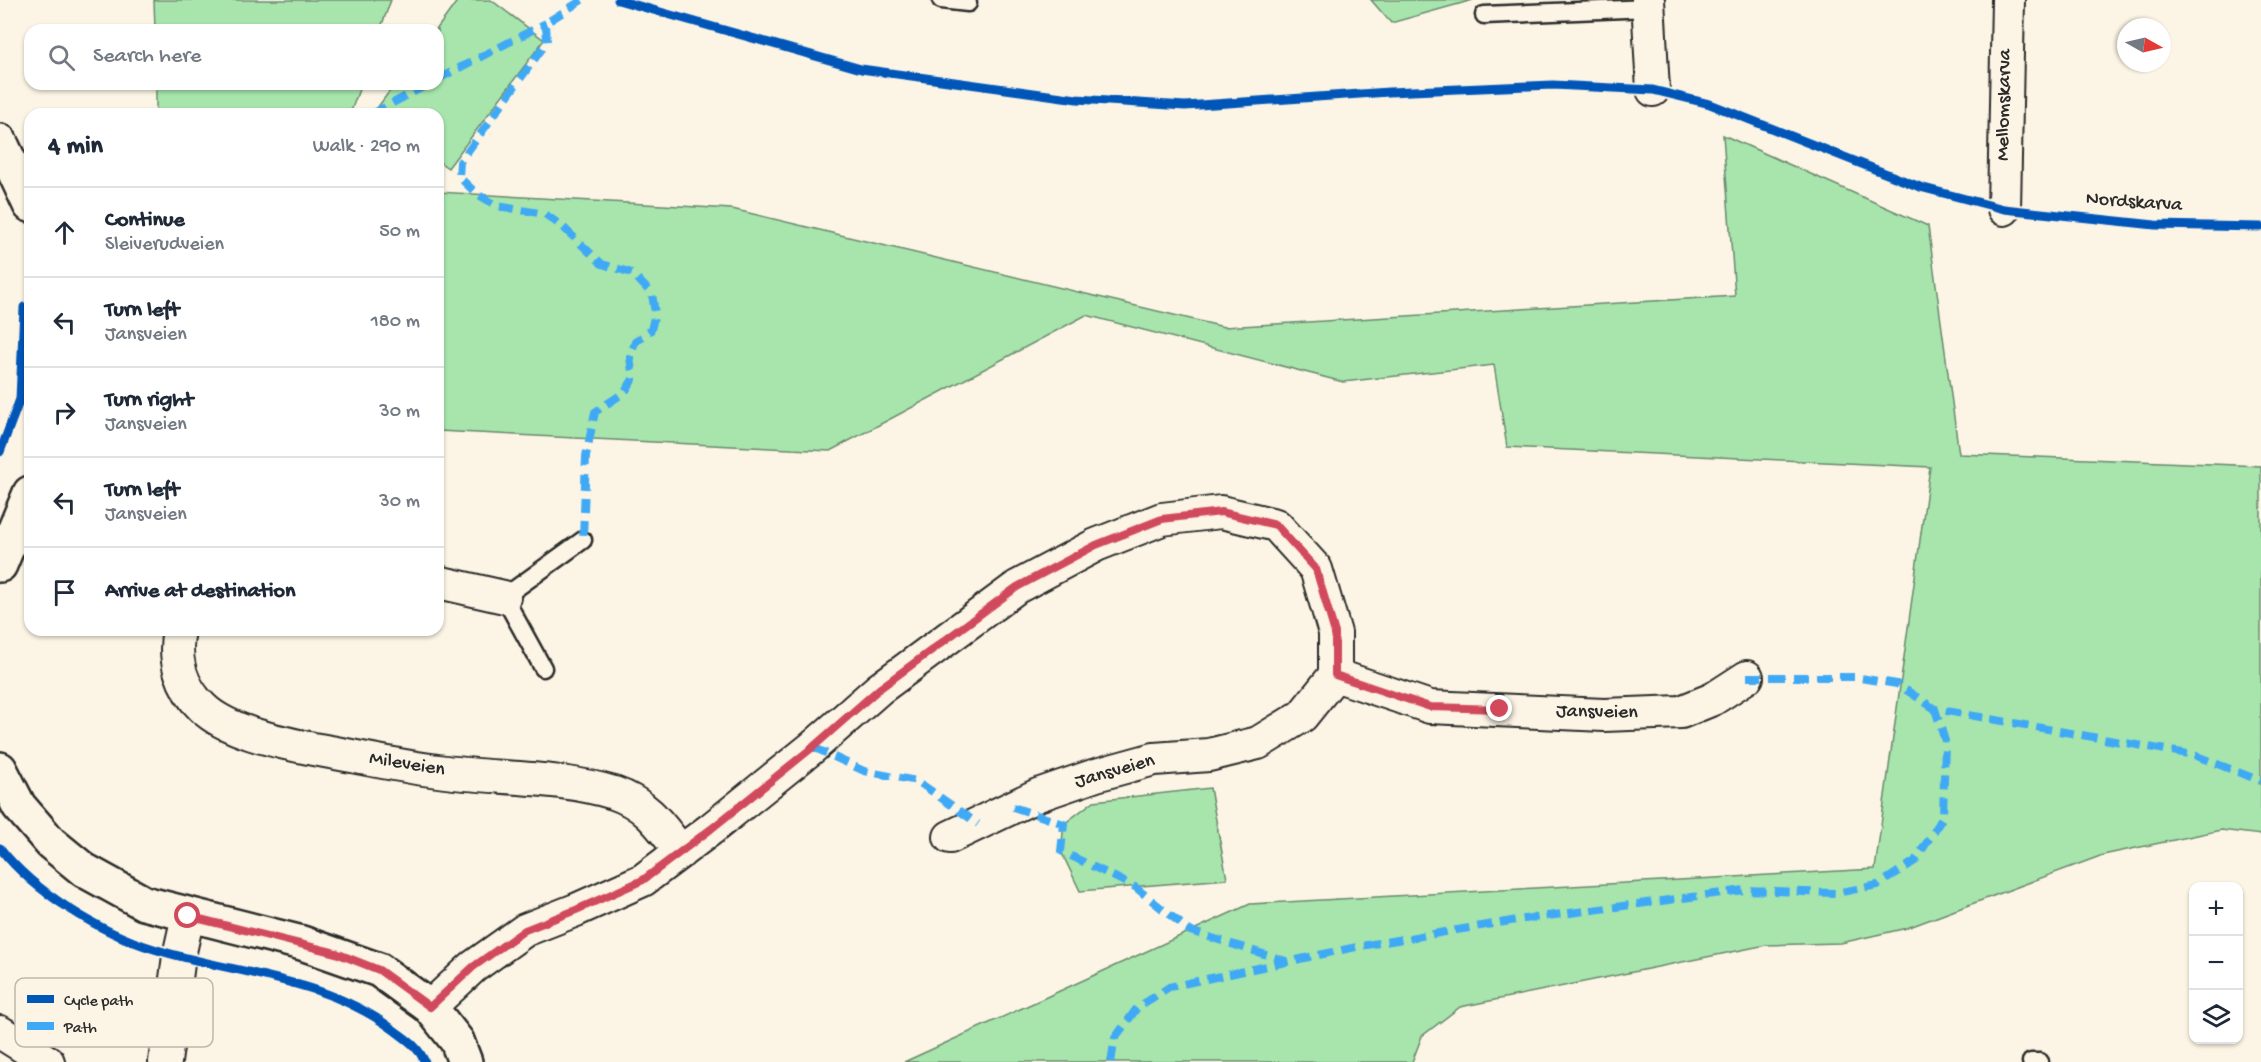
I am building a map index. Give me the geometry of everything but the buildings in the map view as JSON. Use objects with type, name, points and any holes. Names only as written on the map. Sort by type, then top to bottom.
[{"type":"street","name":"Mellomskarva","points":[[2004,209],[2008,0]]},
{"type":"street","points":[[1648,4],[1653,90]]},
{"type":"street","points":[[0,141],[24,192]]},
{"type":"street","points":[[0,565],[24,507]]},
{"type":"street","points":[[430,1007],[473,967],[525,930],[643,880],[813,747],[879,689],[1017,587],[1096,545],[1162,519],[1221,512],[1276,525],[1316,569],[1335,633],[1335,675]]},
{"type":"street","points":[[444,583],[504,597]]},
{"type":"street","name":"Mileveien","points":[[178,636],[175,650],[181,678],[204,709],[239,729],[283,743],[427,769],[563,782],[615,794],[647,809],[681,852]]},
{"type":"street","name":"Jansveien","points":[[950,837],[1038,795],[1096,775],[1154,759],[1209,755],[1258,743],[1302,716],[1335,675],[1430,707],[1604,715],[1681,712],[1713,699],[1747,677]]},
{"type":"street","points":[[0,769],[19,806],[51,843],[84,870],[144,903],[336,953],[379,970],[430,1007],[457,1041],[465,1062]]},
{"type":"street","points":[[176,978],[188,916]]},
{"type":"street","points":[[0,1032],[15,1041]]},
{"type":"street","points":[[24,1047],[48,1062]]},
{"type":"street","points":[[165,1062],[167,1047]]},
{"type":"lane","points":[[941,0],[968,3]]},
{"type":"lane","points":[[1484,15],[1648,4]]},
{"type":"lane","points":[[543,668],[504,597],[583,540]]},
{"type":"lane","points":[[2031,1062],[2040,1062]]},
{"type":"green space","points":[[154,0],[391,0],[382,24],[155,24]]},
{"type":"green space","points":[[458,0],[491,0],[544,40],[448,168],[444,165],[444,108],[377,108],[390,90],[444,90],[444,24],[440,24]]},
{"type":"green space","points":[[1371,0],[1473,0],[1391,23]]},
{"type":"green space","points":[[156,90],[359,90],[352,108],[156,108]]},
{"type":"green space","points":[[1723,135],[1928,226],[1959,454],[2261,466],[2261,835],[2221,830],[2103,855],[1907,928],[1841,943],[1766,945],[1460,1007],[1422,1036],[1412,1062],[904,1062],[1250,904],[1875,869],[1930,467],[1507,447],[1494,365],[1343,382],[1086,315],[830,451],[444,431],[444,192],[732,209],[1224,327],[1735,296]]},
{"type":"green space","points":[[1210,788],[1227,879],[1080,891],[1061,851],[1064,824],[1094,801]]},
{"type":"marked path","points":[[582,0],[546,23],[547,42],[460,162],[459,177],[477,194],[497,206],[545,214],[563,227],[602,264],[632,273],[652,294],[655,313],[651,330],[635,342],[630,357],[633,379],[625,392],[595,412],[586,456],[583,540]]},
{"type":"marked path","points":[[444,76],[546,23]]},
{"type":"marked path","points":[[383,108],[418,90]]},
{"type":"marked path","points":[[1747,677],[1854,677],[1897,684],[1935,709],[2194,755],[2261,781]]},
{"type":"marked path","points":[[1111,1062],[1115,1038],[1137,1008],[1169,987],[1361,946],[1517,920],[1744,890],[1836,893],[1878,885],[1915,861],[1943,817],[1945,741],[1935,709]]},
{"type":"marked path","points":[[813,747],[864,771],[917,781],[978,824]]},
{"type":"marked path","points":[[1013,807],[1064,824],[1061,851],[1135,887],[1190,931],[1286,961]]},
{"type":"cycle path","name":"Nordskarva","points":[[618,0],[861,69],[1077,99],[1185,106],[1389,92],[1553,85],[1653,90],[1710,104],[1920,187],[2004,209],[2155,225],[2261,227]]},
{"type":"cycle path","points":[[0,452],[20,399],[24,307]]},
{"type":"cycle path","points":[[0,848],[31,880],[50,895],[112,933],[185,958],[278,979],[338,998],[366,1012],[408,1040],[416,1047],[425,1062]]},
{"type":"route","points":[[188,916],[336,953],[379,970],[430,1007],[473,967],[525,930],[643,880],[813,747],[879,689],[1017,587],[1096,545],[1162,519],[1221,512],[1276,525],[1316,569],[1335,633],[1335,675],[1430,707],[1500,709]]}]
